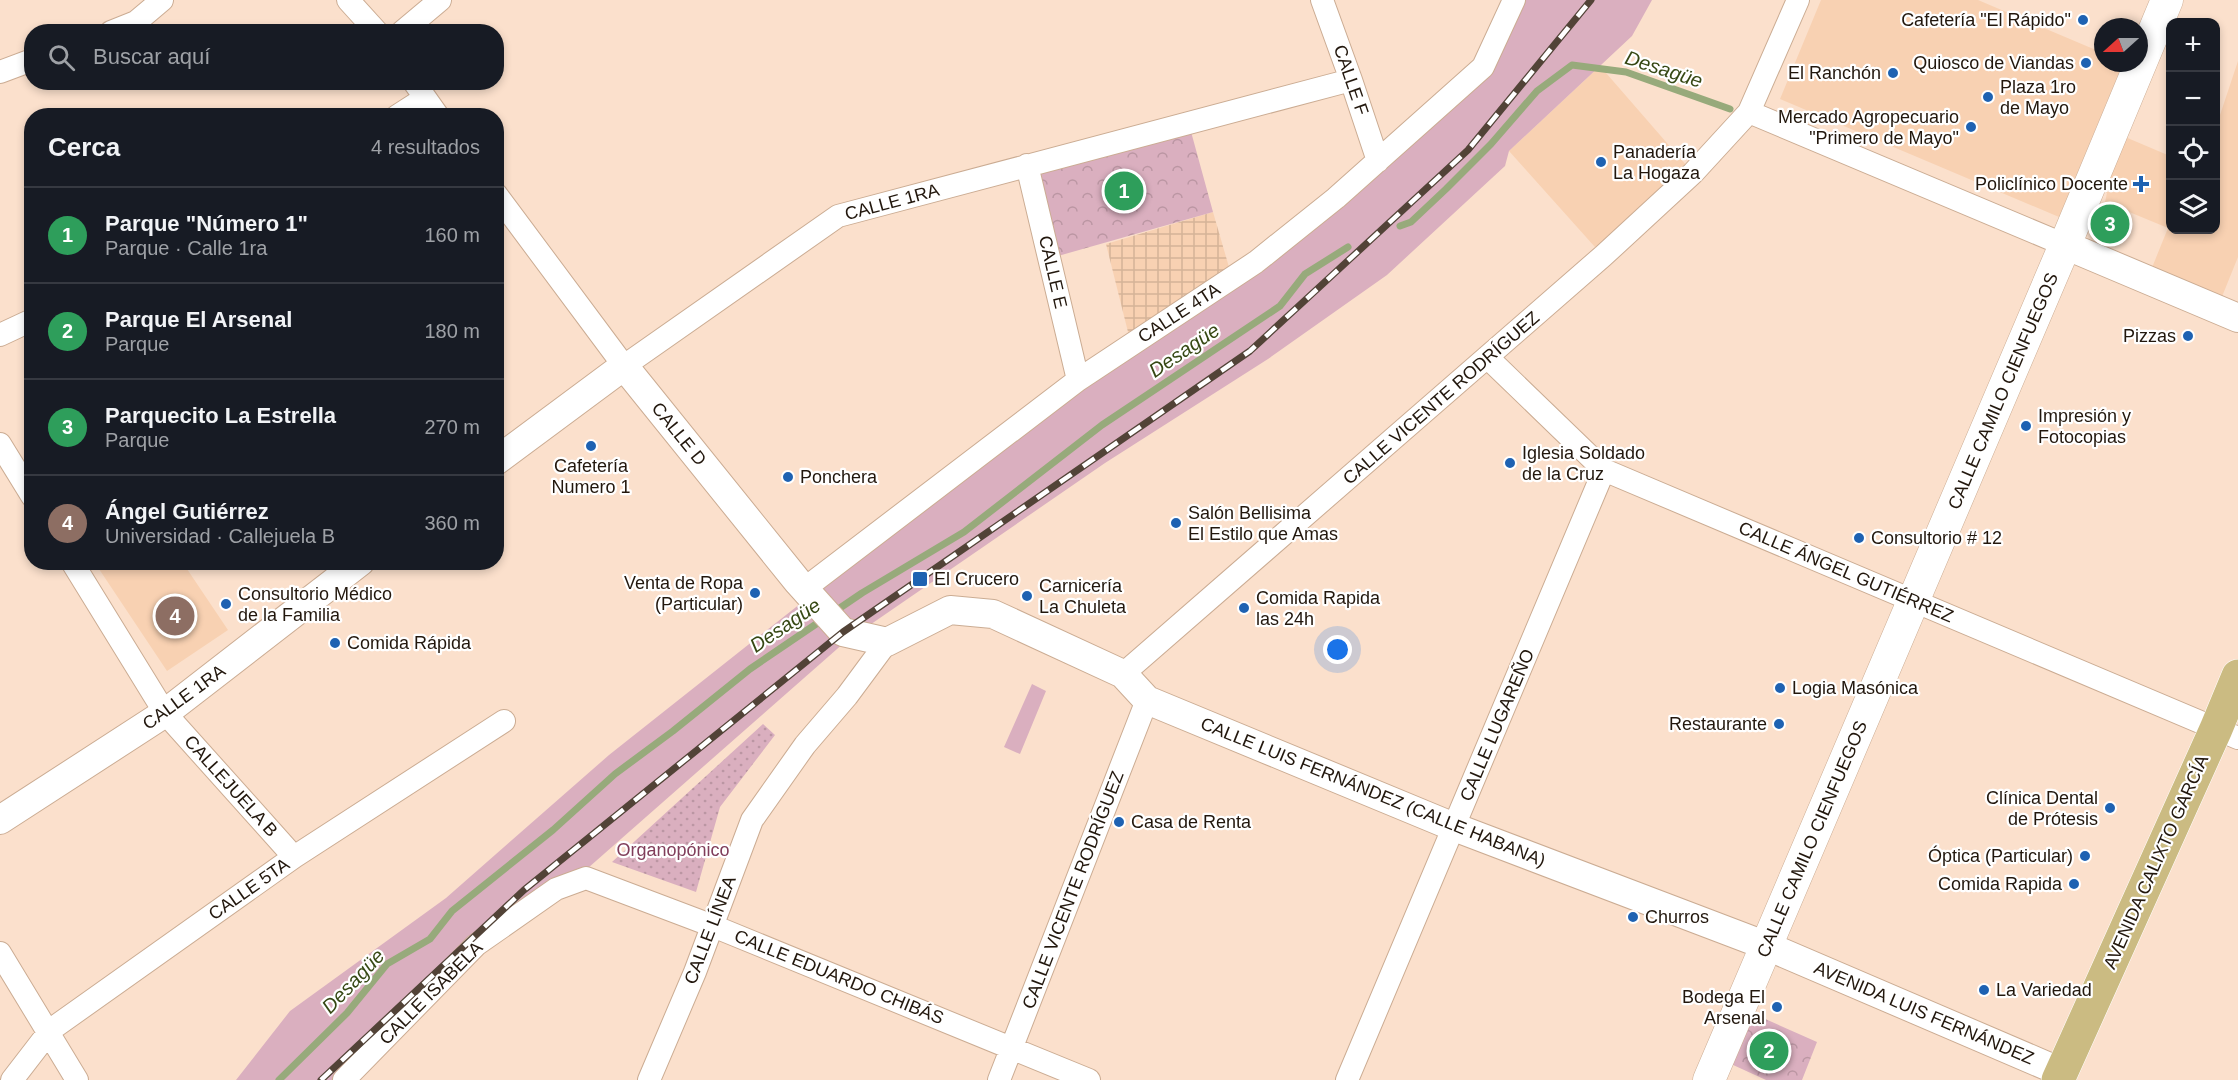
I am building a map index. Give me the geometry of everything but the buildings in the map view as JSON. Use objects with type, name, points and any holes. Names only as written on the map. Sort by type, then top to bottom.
[{"type":"main road","name":"CALLE CAMILO CIENFUEGOS","points":[[1709,1080],[2167,0]]},
{"type":"main road","name":"AVENIDA CALIXTO GARCÍA","points":[[2067,1077],[2227,733],[2238,676]]},
{"type":"street","points":[[131,24],[162,0]]},
{"type":"street","points":[[348,0],[369,24]]},
{"type":"street","points":[[412,24],[440,0]]},
{"type":"street","name":"CALLE F","points":[[1322,0],[1352,80],[1378,161]]},
{"type":"street","name":"CALLE 4TA","points":[[810,595],[1078,380],[1256,262],[1336,198],[1483,67],[1514,0]]},
{"type":"street","points":[[1798,0],[1749,112],[2238,318]]},
{"type":"street","points":[[0,72],[24,63]]},
{"type":"street","name":"CALLE 1RA","points":[[504,455],[624,366],[838,216],[1352,80]]},
{"type":"street","points":[[411,108],[426,99]]},
{"type":"street","name":"CALLE VICENTE RODRÍGUEZ","points":[[1123,674],[1603,256],[1694,173],[1749,112]]},
{"type":"street","name":"CALLE E","points":[[1028,165],[1078,380]]},
{"type":"street","name":"CALLE D","points":[[504,205],[624,366],[810,595],[843,632],[887,642]]},
{"type":"street","points":[[0,334],[24,324]]},
{"type":"street","name":"CALLE ÁNGEL GUTIÉRREZ","points":[[1487,357],[1604,470],[2227,733]]},
{"type":"street","points":[[0,444],[24,483]]},
{"type":"street","name":"CALLE LUGAREÑO","points":[[1347,1080],[1604,470]]},
{"type":"street","name":"CALLEJUELA B","points":[[77,570],[165,713],[294,857]]},
{"type":"street","name":"CALLE 1RA","points":[[0,820],[165,713],[350,570]]},
{"type":"street","name":"CALLE LUIS FERNÁNDEZ (CALLE HABANA)","points":[[887,642],[950,610],[993,614],[1123,674],[1147,700],[1454,827],[1767,946]]},
{"type":"street","name":"CALLE LÍNEA","points":[[649,1080],[713,926],[752,819],[805,745],[848,696],[887,642]]},
{"type":"street","name":"CALLE VICENTE RODRÍGUEZ","points":[[999,1080],[1147,700]]},
{"type":"street","name":"CALLE 5TA","points":[[12,1080],[49,1032],[294,857],[504,721]]},
{"type":"street","name":"CALLE EDUARDO CHIBÁS","points":[[586,878],[713,926],[1089,1080]]},
{"type":"street","name":"CALLE ISABELA","points":[[344,1080],[476,945],[556,890],[586,878]]},
{"type":"street","name":"AVENIDA LUIS FERNÁNDEZ","points":[[1767,946],[2067,1077]]},
{"type":"street","points":[[0,953],[77,1080]]},
{"type":"shaded area","name":"Mercado Agropecuario \"Primero de Mayo\"","points":[[1821,0],[1978,0],[2094,49],[2094,72],[2119,72],[2059,217],[1780,99]]},
{"type":"shaded area","name":"Policlínico Docente","points":[[2238,61],[2238,257],[2217,309],[2147,280],[2166,233],[2220,234],[2220,115]]},
{"type":"shaded area","name":"Panadería La Hogaza","points":[[1600,66],[1693,173],[1603,256],[1509,151]]},
{"type":"shaded area","name":"Policlínico Docente","points":[[2111,131],[2166,154],[2166,227],[2105,202],[2107,193],[2089,185]]},
{"type":"shaded area","points":[[1213,212],[1231,274],[1129,336],[1106,244]]},
{"type":"shaded area","points":[[100,570],[188,570],[228,630],[167,671]]},
{"type":"green space","points":[[1521,0],[1652,0],[1632,36],[1509,151],[1505,166],[1387,275],[1268,359],[1105,463],[845,642],[588,868],[541,886],[333,1080],[236,1080],[290,1011],[446,898],[609,755],[1083,380],[1252,275],[1488,68]]},
{"type":"green space","points":[[1190,128],[1213,212],[1058,256],[1036,169]]},
{"type":"green space","points":[[2105,202],[2129,212],[2117,241],[2093,231]]},
{"type":"green space","points":[[1032,684],[1046,691],[1020,754],[1004,747]]},
{"type":"green space","name":"Organopónico","points":[[763,724],[775,735],[720,807],[696,892],[612,862]]},
{"type":"green space","points":[[1754,1014],[1817,1042],[1802,1080],[1766,1080],[1720,1059]]},
{"type":"waterway","name":"Desagüe","points":[[1400,226],[1411,222],[1446,189],[1491,144],[1537,91],[1572,65],[1626,72],[1730,109]]},
{"type":"waterway","name":"Desagüe","points":[[834,612],[964,532],[1102,425],[1280,306],[1305,274],[1348,247]]},
{"type":"waterway","name":"Desagüe","points":[[279,1080],[347,1013],[387,964],[430,939],[452,911],[553,830],[615,774],[750,669],[822,620]]},
{"type":"railway","points":[[321,1080],[524,890],[843,632],[1250,351],[1468,150],[1591,0]]},
{"type":"place","name":"Cafetería \"El Rápido\"","points":[[2083,20]]},
{"type":"place","name":"Quiosco de Viandas","points":[[2086,63]]},
{"type":"place","name":"El Ranchón","points":[[1893,73]]},
{"type":"place","name":"Plaza 1ro de Mayo","points":[[1988,97]]},
{"type":"place","name":"Mercado Agropecuario \"Primero de Mayo\"","points":[[1971,127]]},
{"type":"place","name":"Panadería La Hogaza","points":[[1601,162]]},
{"type":"place","name":"Policlínico Docente","points":[[2141,184]]},
{"type":"place","name":"Parque \"Número 1\"","points":[[1124,191]]},
{"type":"place","name":"Parquecito La Estrella","points":[[2110,224]]},
{"type":"place","name":"Pizzas","points":[[2188,336]]},
{"type":"place","name":"Impresión y Fotocopias","points":[[2026,426]]},
{"type":"place","name":"Cafetería Numero 1","points":[[591,446]]},
{"type":"place","name":"Iglesia Soldado de la Cruz","points":[[1510,463]]},
{"type":"place","name":"Ponchera","points":[[788,477]]},
{"type":"place","name":"Salón Bellisima El Estilo que Amas","points":[[1176,523]]},
{"type":"place","name":"Consultorio # 12","points":[[1859,538]]},
{"type":"place","name":"El Crucero","points":[[920,579]]},
{"type":"place","name":"Venta de Ropa (Particular)","points":[[755,593]]},
{"type":"place","name":"Carnicería La Chuleta","points":[[1027,596]]},
{"type":"place","name":"Consultorio Médico de la Familia","points":[[226,604]]},
{"type":"place","name":"Comida Rapida las 24h","points":[[1244,608]]},
{"type":"place","name":"Ángel Gutiérrez","points":[[175,616]]},
{"type":"place","name":"Comida Rápida","points":[[335,643]]},
{"type":"place","name":"Logia Masónica","points":[[1780,688]]},
{"type":"place","name":"Restaurante","points":[[1779,724]]},
{"type":"place","name":"Clínica Dental de Prótesis","points":[[2110,808]]},
{"type":"place","name":"Casa de Renta","points":[[1119,822]]},
{"type":"place","name":"Óptica (Particular)","points":[[2085,856]]},
{"type":"place","name":"Comida Rapida","points":[[2074,884]]},
{"type":"place","name":"Churros","points":[[1633,917]]},
{"type":"place","name":"La Variedad","points":[[1984,990]]},
{"type":"place","name":"Bodega El Arsenal","points":[[1777,1007]]},
{"type":"place","name":"Parque El Arsenal","points":[[1769,1051]]}]
